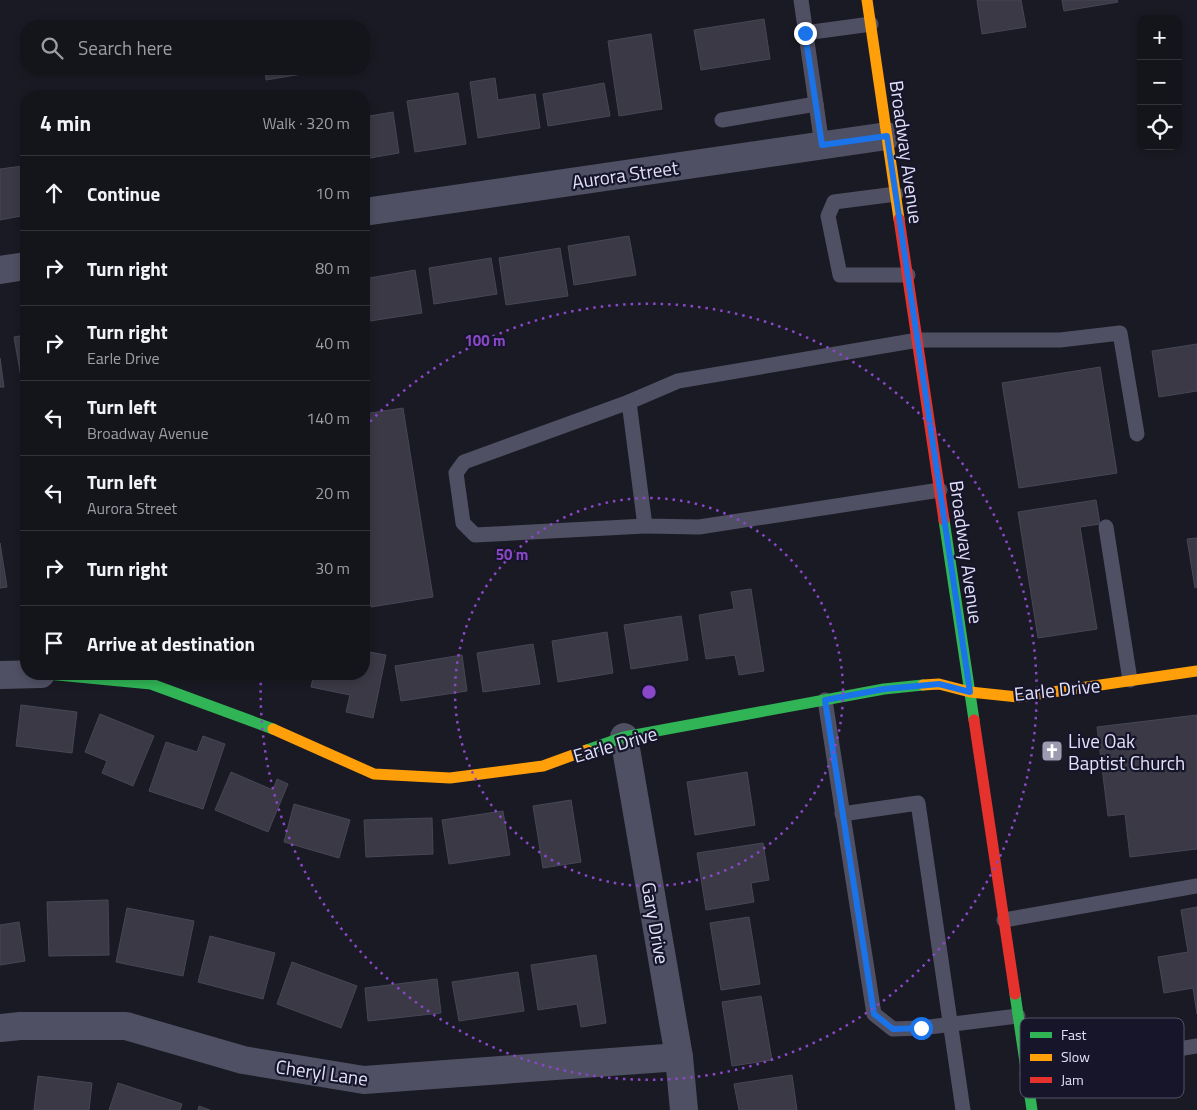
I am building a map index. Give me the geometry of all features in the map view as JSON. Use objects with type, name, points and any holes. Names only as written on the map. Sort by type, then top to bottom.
[{"type":"street","name":"Broadway Avenue","points":[[867,0],[1020,1029]]},
{"type":"street","name":"Aurora Street","points":[[370,211],[887,136]]},
{"type":"street","points":[[0,270],[20,267]]},
{"type":"street","name":"Earle Drive","points":[[109,680],[151,684],[272,728],[374,774],[450,778],[544,766],[624,737],[884,689],[939,684],[970,692],[1018,697],[1197,671]]},
{"type":"street","points":[[0,675],[20,675]]},
{"type":"street","name":"Gary Drive","points":[[624,737],[679,1057],[684,1110]]},
{"type":"street","name":"Cheryl Lane","points":[[0,1028],[20,1026],[126,1026],[243,1060],[364,1080],[679,1057]]},
{"type":"lane","points":[[801,0],[822,145]]},
{"type":"lane","points":[[805,33],[870,24]]},
{"type":"lane","points":[[722,120],[816,104]]},
{"type":"lane","points":[[896,194],[834,202],[828,216],[840,275],[908,275]]},
{"type":"lane","points":[[940,490],[699,527],[645,526],[475,535],[463,522],[456,473],[464,462],[629,402],[678,381],[918,340],[1060,340],[1120,333],[1137,434]]},
{"type":"lane","points":[[629,402],[645,526]]},
{"type":"lane","points":[[1106,527],[1130,680]]},
{"type":"lane","points":[[825,700],[874,1014],[893,1029],[951,1025],[1018,1016]]},
{"type":"lane","points":[[842,814],[918,803],[963,1110]]},
{"type":"lane","points":[[1004,920],[1197,886]]},
{"type":"lane","points":[[1184,1048],[1197,1046]]},
{"type":"building","points":[[977,0],[1021,0],[1026,27],[982,34]]},
{"type":"building","points":[[1062,0],[1117,0],[1118,2],[1064,11]]},
{"type":"building","points":[[764,19],[770,59],[701,70],[694,30]]},
{"type":"building","points":[[651,34],[662,109],[619,116],[608,41]]},
{"type":"building","points":[[266,75],[296,75],[266,80]]},
{"type":"building","points":[[495,78],[498,100],[535,94],[540,128],[478,138],[470,82]]},
{"type":"building","points":[[604,83],[610,116],[548,126],[543,94]]},
{"type":"building","points":[[458,93],[466,144],[415,152],[407,101]]},
{"type":"building","points":[[393,112],[399,153],[370,158],[370,116]]},
{"type":"building","points":[[20,166],[20,216],[0,220],[0,169]]},
{"type":"building","points":[[629,236],[636,275],[574,285],[568,246]]},
{"type":"building","points":[[560,248],[568,296],[506,305],[499,258]]},
{"type":"building","points":[[491,258],[497,294],[434,304],[429,268]]},
{"type":"building","points":[[415,270],[422,313],[370,321],[370,278]]},
{"type":"building","points":[[20,336],[20,371],[14,337]]},
{"type":"building","points":[[1197,344],[1197,391],[1159,397],[1152,351]]},
{"type":"building","points":[[0,358],[4,387],[0,387]]},
{"type":"building","points":[[1100,367],[1117,473],[1019,488],[1002,383]]},
{"type":"building","points":[[403,408],[433,597],[371,607],[370,413]]},
{"type":"building","points":[[1096,500],[1100,524],[1080,527],[1097,629],[1038,638],[1018,512]]},
{"type":"building","points":[[1197,538],[1197,587],[1195,588],[1187,539]]},
{"type":"building","points":[[0,543],[7,587],[0,588]]},
{"type":"building","points":[[751,589],[764,671],[739,675],[735,655],[706,659],[699,615],[734,609],[731,592]]},
{"type":"building","points":[[681,616],[688,660],[631,669],[624,625]]},
{"type":"building","points":[[607,632],[613,673],[558,682],[552,641]]},
{"type":"building","points":[[533,644],[540,684],[483,692],[477,653]]},
{"type":"building","points":[[370,652],[386,655],[373,718],[346,712],[350,695],[311,687],[313,680],[370,680]]},
{"type":"building","points":[[462,655],[467,691],[401,701],[395,666]]},
{"type":"building","points":[[21,705],[77,712],[72,753],[16,746]]},
{"type":"building","points":[[100,714],[154,736],[133,786],[102,773],[107,761],[85,752]]},
{"type":"building","points":[[1197,715],[1197,849],[1130,857],[1125,814],[1108,816],[1097,727]]},
{"type":"building","points":[[203,736],[225,744],[203,809],[149,791],[166,742],[197,752]]},
{"type":"building","points":[[231,772],[273,790],[277,779],[288,784],[268,832],[215,810]]},
{"type":"building","points":[[747,772],[755,825],[695,835],[687,782]]},
{"type":"building","points":[[571,800],[581,862],[543,868],[533,806]]},
{"type":"building","points":[[294,804],[350,820],[339,858],[284,842]]},
{"type":"building","points":[[503,811],[510,855],[449,864],[442,820]]},
{"type":"building","points":[[432,818],[433,854],[366,857],[364,820]]},
{"type":"building","points":[[763,843],[769,880],[751,883],[754,902],[706,910],[697,853]]},
{"type":"building","points":[[108,900],[109,955],[49,956],[47,902]]},
{"type":"building","points":[[1197,907],[1197,1014],[1193,988],[1164,993],[1158,957],[1188,952],[1181,910]]},
{"type":"building","points":[[127,908],[194,921],[183,976],[116,962]]},
{"type":"building","points":[[749,917],[760,984],[721,990],[710,923]]},
{"type":"building","points":[[19,922],[25,961],[0,965],[0,925]]},
{"type":"building","points":[[210,936],[275,953],[263,999],[198,982]]},
{"type":"building","points":[[596,955],[606,1023],[581,1027],[577,1004],[538,1010],[531,965]]},
{"type":"building","points":[[292,962],[357,986],[341,1028],[277,1004]]},
{"type":"building","points":[[518,972],[524,1011],[459,1021],[452,982]]},
{"type":"building","points":[[437,979],[441,1013],[368,1021],[365,988]]},
{"type":"building","points":[[761,996],[772,1060],[732,1066],[722,1002]]},
{"type":"building","points":[[792,1075],[797,1110],[739,1110],[734,1084]]},
{"type":"building","points":[[38,1076],[92,1083],[89,1110],[34,1110]]},
{"type":"building","points":[[118,1083],[182,1104],[180,1110],[109,1110]]},
{"type":"building","points":[[199,1106],[210,1110],[198,1110]]},
{"type":"traffic: fast","points":[[944,520],[974,720]]},
{"type":"traffic: fast","points":[[109,680],[151,684],[273,729]]},
{"type":"traffic: fast","points":[[587,750],[624,737],[884,689],[923,685]]},
{"type":"traffic: fast","points":[[1015,994],[1020,1028]]},
{"type":"traffic: fast","points":[[1030,1098],[1032,1110]]},
{"type":"traffic: slow","points":[[867,0],[899,219]]},
{"type":"traffic: slow","points":[[923,685],[939,684],[970,692],[1018,697],[1197,671]]},
{"type":"traffic: slow","points":[[273,729],[374,774],[450,778],[543,766],[587,750]]},
{"type":"traffic: jam","points":[[899,219],[944,520]]},
{"type":"traffic: jam","points":[[974,720],[1015,994]]},
{"type":"place","name":"Live Oak Baptist Church","points":[[1052,751]]},
{"type":"route","points":[[805,33],[822,145],[887,136],[970,692],[939,684],[884,689],[825,700],[874,1014],[893,1029],[921,1028]]}]
